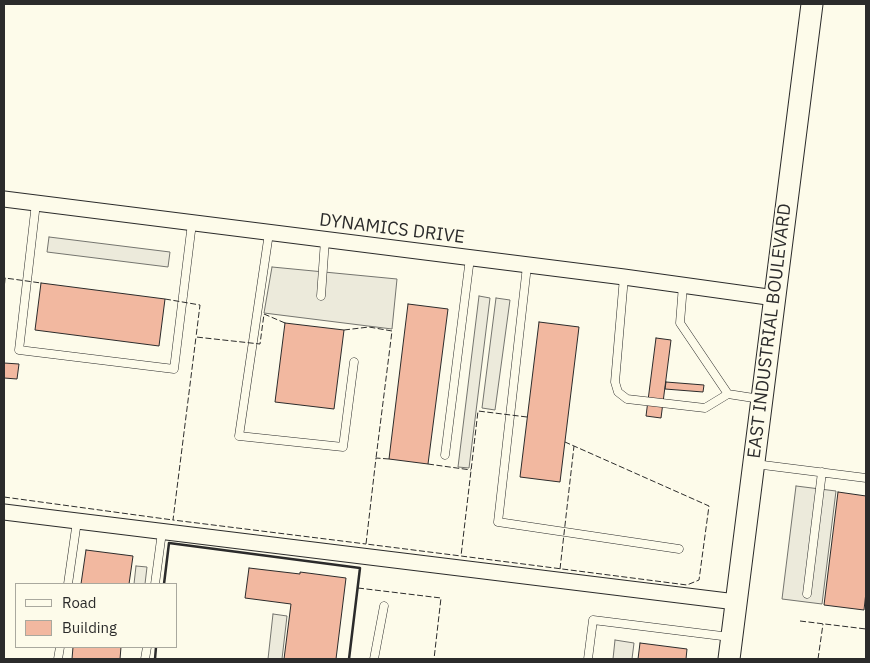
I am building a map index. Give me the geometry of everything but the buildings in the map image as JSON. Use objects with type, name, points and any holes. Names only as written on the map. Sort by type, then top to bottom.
[{"type":"street","name":"EAST INDUSTRIAL BOULEVARD","points":[[729,659],[812,4]]},
{"type":"street","name":"DYNAMICS DRIVE","points":[[4,199],[624,277],[775,298]]},
{"type":"street","points":[[4,512],[736,602]]},
{"type":"lane","points":[[36,204],[19,350],[174,369],[192,223]]},
{"type":"lane","points":[[269,233],[238,436],[343,447],[354,362]]},
{"type":"lane","points":[[321,296],[325,240]]},
{"type":"lane","points":[[445,455],[470,258]]},
{"type":"lane","points":[[527,266],[498,522],[679,549]]},
{"type":"lane","points":[[624,277],[615,382],[618,392],[627,399],[705,408],[728,394],[762,399]]},
{"type":"lane","points":[[683,285],[680,323],[728,394]]},
{"type":"lane","points":[[753,464],[866,478]]},
{"type":"lane","points":[[807,594],[822,472]]},
{"type":"lane","points":[[68,583],[77,521]]},
{"type":"lane","points":[[155,583],[162,532]]},
{"type":"lane","points":[[374,659],[384,606]]},
{"type":"lane","points":[[588,659],[593,620],[732,637]]},
{"type":"shaded area","points":[[49,237],[170,252],[168,267],[47,252]]},
{"type":"shaded area","points":[[272,267],[397,279],[392,329],[264,313]]},
{"type":"shaded area","points":[[479,296],[490,298],[469,468],[458,467]]},
{"type":"shaded area","points":[[496,298],[510,300],[495,410],[482,408]]},
{"type":"shaded area","points":[[796,486],[836,491],[822,604],[782,599]]},
{"type":"shaded area","points":[[136,566],[147,567],[145,583],[134,583]]},
{"type":"shaded area","points":[[273,614],[287,616],[282,659],[268,659]]},
{"type":"shaded area","points":[[615,640],[634,643],[632,659],[613,659]]},
{"type":"fence","points":[[4,292],[5,278],[41,283]]},
{"type":"fence","points":[[165,299],[200,305],[196,337]]},
{"type":"fence","points":[[285,323],[264,314],[260,344],[196,337],[173,520],[366,544]]},
{"type":"fence","points":[[344,330],[369,327],[392,331],[376,458]]},
{"type":"fence","points":[[527,417],[478,411],[461,556],[687,585],[699,580],[709,506],[565,442]]},
{"type":"fence","points":[[560,569],[574,446]]},
{"type":"fence","points":[[389,459],[376,458],[366,544],[461,556]]},
{"type":"fence","points":[[428,464],[471,470]]},
{"type":"fence","points":[[4,497],[173,520]]},
{"type":"fence","points":[[358,588],[441,598],[434,659]]},
{"type":"fence","points":[[800,621],[866,629]]},
{"type":"fence","points":[[818,659],[823,624]]},
{"type":"wall","points":[[164,583],[169,543],[360,568],[349,659]]},
{"type":"wall","points":[[155,659],[156,648]]}]
